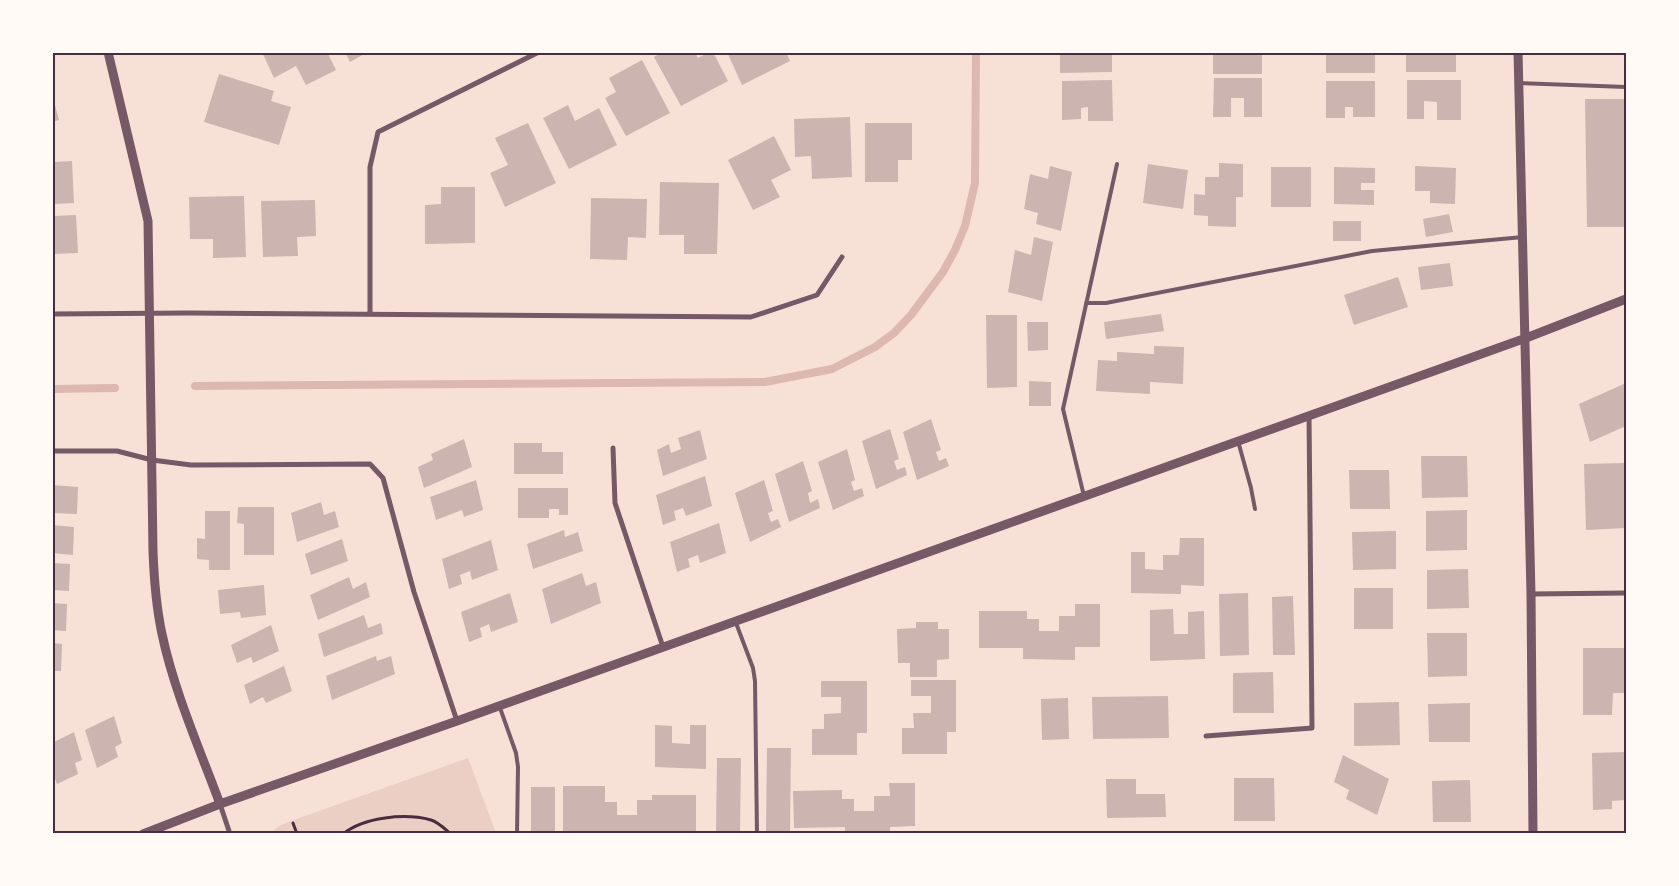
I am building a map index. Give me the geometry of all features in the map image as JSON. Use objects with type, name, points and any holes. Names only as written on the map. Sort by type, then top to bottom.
[{"type":"street","points":[[108,52],[148,221],[155,596],[162,636],[175,681],[230,834]]},
{"type":"street","points":[[370,314],[370,167],[378,132],[539,52]]},
{"type":"street","points":[[1518,52],[1531,594],[1533,834]]},
{"type":"street","points":[[52,314],[750,317],[818,295],[842,257]]},
{"type":"street","points":[[143,834],[220,804],[1526,338],[1626,299]]},
{"type":"street","points":[[1206,736],[1312,728],[1309,415]]},
{"type":"street","points":[[613,448],[615,503],[663,647]]},
{"type":"street","points":[[52,452],[112,451],[152,460],[192,465],[370,464],[384,478],[414,592],[456,721]]},
{"type":"street","points":[[1531,594],[1626,593]]},
{"type":"lane","points":[[1518,82],[1626,87]]},
{"type":"lane","points":[[1084,497],[1063,410],[1117,164]]},
{"type":"lane","points":[[1086,303],[1106,303],[1372,252],[1523,237]]},
{"type":"lane","points":[[1238,441],[1255,509]]},
{"type":"lane","points":[[735,620],[753,668],[755,681],[757,834]]},
{"type":"lane","points":[[499,705],[516,753],[518,767],[517,834]]},
{"type":"path","points":[[343,834],[353,826],[384,818],[412,817],[433,821],[451,834]]},
{"type":"path","points":[[293,823],[297,834]]},
{"type":"shaded area","points":[[468,758],[496,833],[270,834],[279,826],[288,822]]},
{"type":"building","points":[[262,52],[327,52],[336,70],[306,85],[296,66],[274,78]]},
{"type":"building","points":[[345,52],[368,52],[350,62]]},
{"type":"building","points":[[662,52],[695,52],[698,58],[713,52],[728,81],[681,106],[654,57]]},
{"type":"building","points":[[727,52],[786,52],[790,61],[742,85]]},
{"type":"building","points":[[1060,52],[1112,52],[1112,72],[1060,73]]},
{"type":"building","points":[[1213,52],[1262,52],[1262,74],[1213,74]]},
{"type":"building","points":[[1326,52],[1375,52],[1375,73],[1326,73]]},
{"type":"building","points":[[1406,52],[1456,52],[1456,72],[1406,72]]},
{"type":"building","points":[[642,60],[670,113],[626,136],[605,98],[616,92],[609,78]]},
{"type":"building","points":[[219,74],[274,91],[271,101],[291,107],[279,145],[204,122]]},
{"type":"building","points":[[1214,78],[1262,78],[1262,117],[1244,117],[1244,98],[1231,98],[1231,117],[1213,117]]},
{"type":"building","points":[[1112,80],[1113,121],[1088,121],[1088,107],[1081,108],[1081,119],[1062,120],[1062,81]]},
{"type":"building","points":[[1407,80],[1461,80],[1461,120],[1437,120],[1437,102],[1424,101],[1424,119],[1407,119]]},
{"type":"building","points":[[1326,81],[1375,81],[1375,117],[1353,117],[1353,107],[1345,107],[1345,118],[1326,118]]},
{"type":"building","points":[[52,94],[59,120],[52,122]]},
{"type":"building","points":[[1585,99],[1624,99],[1626,227],[1587,227]]},
{"type":"building","points":[[568,105],[575,121],[599,108],[617,145],[569,169],[543,118]]},
{"type":"building","points":[[850,117],[852,177],[812,179],[811,156],[795,157],[794,119]]},
{"type":"building","points":[[528,123],[556,183],[505,207],[490,173],[508,165],[495,138]]},
{"type":"building","points":[[865,123],[912,123],[912,160],[898,160],[898,182],[865,182]]},
{"type":"building","points":[[774,136],[791,170],[771,180],[780,197],[753,210],[728,160]]},
{"type":"building","points":[[72,161],[74,203],[52,204],[52,162]]},
{"type":"building","points":[[1219,163],[1243,164],[1243,197],[1236,197],[1236,227],[1208,226],[1208,216],[1194,215],[1194,194],[1205,195],[1205,177],[1219,177]]},
{"type":"building","points":[[1148,164],[1188,170],[1183,209],[1143,203]]},
{"type":"building","points":[[1050,166],[1072,172],[1061,231],[1036,224],[1038,213],[1024,209],[1030,174],[1048,179]]},
{"type":"building","points":[[1415,166],[1456,168],[1455,204],[1430,203],[1430,191],[1415,191]]},
{"type":"building","points":[[1271,167],[1311,167],[1311,207],[1271,207]]},
{"type":"building","points":[[1334,167],[1375,168],[1375,183],[1361,183],[1361,190],[1374,190],[1374,205],[1334,204]]},
{"type":"building","points":[[660,182],[719,183],[717,254],[684,254],[684,235],[659,235]]},
{"type":"building","points":[[441,187],[475,187],[475,243],[425,244],[425,205],[441,204]]},
{"type":"building","points":[[244,196],[246,257],[213,258],[213,239],[190,239],[189,197]]},
{"type":"building","points":[[591,198],[647,199],[646,238],[628,237],[627,260],[590,259]]},
{"type":"building","points":[[315,200],[316,236],[297,237],[298,256],[263,257],[261,201]]},
{"type":"building","points":[[1449,214],[1453,232],[1426,237],[1423,219]]},
{"type":"building","points":[[76,215],[78,253],[52,254],[52,216]]},
{"type":"building","points":[[1333,221],[1361,221],[1361,241],[1333,241]]},
{"type":"building","points":[[1034,237],[1053,242],[1042,301],[1008,292],[1015,250],[1031,255]]},
{"type":"building","points":[[1450,263],[1453,286],[1421,290],[1418,267]]},
{"type":"building","points":[[1398,277],[1408,307],[1354,325],[1344,295]]},
{"type":"building","points":[[1161,314],[1164,331],[1106,339],[1104,322]]},
{"type":"building","points":[[986,315],[1017,315],[1017,387],[987,388]]},
{"type":"building","points":[[1027,322],[1048,322],[1048,350],[1028,351]]},
{"type":"building","points":[[1154,346],[1184,347],[1183,384],[1150,382],[1150,394],[1096,391],[1098,360],[1117,361],[1117,352],[1154,354]]},
{"type":"building","points":[[1029,381],[1051,382],[1051,406],[1029,406]]},
{"type":"building","points":[[1626,383],[1626,426],[1590,442],[1579,404]]},
{"type":"building","points":[[931,419],[941,450],[936,452],[939,461],[946,458],[949,466],[917,480],[903,432]]},
{"type":"building","points":[[890,429],[899,459],[894,461],[897,470],[905,467],[907,475],[876,489],[862,441]]},
{"type":"building","points":[[700,430],[707,459],[663,476],[657,450],[669,444],[671,453],[681,449],[678,438]]},
{"type":"building","points":[[464,439],[472,467],[424,488],[418,467],[433,460],[431,454]]},
{"type":"building","points":[[514,443],[542,443],[542,452],[563,452],[563,474],[514,474]]},
{"type":"building","points":[[847,449],[855,480],[851,482],[854,491],[862,488],[864,496],[833,510],[818,462]]},
{"type":"building","points":[[1421,456],[1467,456],[1468,497],[1422,498]]},
{"type":"building","points":[[803,461],[812,491],[808,493],[810,503],[818,499],[820,508],[789,522],[775,474]]},
{"type":"building","points":[[1624,463],[1626,528],[1586,530],[1584,464]]},
{"type":"building","points":[[1349,470],[1389,470],[1390,509],[1350,509]]},
{"type":"building","points":[[705,476],[712,506],[686,516],[683,508],[674,511],[676,520],[663,525],[656,495]]},
{"type":"building","points":[[476,480],[483,510],[464,517],[462,510],[436,520],[430,497]]},
{"type":"building","points":[[764,480],[773,511],[768,513],[771,522],[778,519],[781,527],[750,542],[735,493]]},
{"type":"building","points":[[52,485],[78,487],[77,514],[52,513]]},
{"type":"building","points":[[518,488],[568,488],[568,515],[559,515],[559,509],[549,509],[549,518],[518,518]]},
{"type":"building","points":[[321,502],[324,515],[335,511],[339,527],[297,542],[291,513]]},
{"type":"building","points":[[238,507],[274,507],[274,555],[244,555],[244,524],[237,523]]},
{"type":"building","points":[[1467,510],[1467,550],[1426,551],[1426,511]]},
{"type":"building","points":[[205,511],[230,511],[230,570],[209,570],[209,560],[197,559],[197,538],[205,539]]},
{"type":"building","points":[[719,523],[726,553],[700,563],[698,555],[688,559],[690,567],[677,572],[670,542]]},
{"type":"building","points":[[52,525],[74,527],[73,555],[52,553]]},
{"type":"building","points":[[564,530],[565,537],[578,532],[583,551],[533,569],[527,544]]},
{"type":"building","points":[[1396,531],[1396,569],[1353,570],[1352,532]]},
{"type":"building","points":[[1180,538],[1204,538],[1204,586],[1181,585],[1181,594],[1131,593],[1131,552],[1145,552],[1145,569],[1163,570],[1163,555],[1179,555]]},
{"type":"building","points":[[342,539],[348,561],[311,575],[305,554]]},
{"type":"building","points":[[491,540],[498,570],[472,580],[470,571],[460,575],[462,584],[449,589],[442,559]]},
{"type":"building","points":[[52,563],[70,564],[69,591],[52,590]]},
{"type":"building","points":[[1468,569],[1469,608],[1427,609],[1427,570]]},
{"type":"building","points":[[582,573],[586,586],[596,582],[601,603],[551,624],[542,589]]},
{"type":"building","points":[[349,577],[353,589],[366,582],[370,597],[318,620],[310,595]]},
{"type":"building","points":[[264,585],[266,615],[241,618],[240,612],[220,614],[218,590]]},
{"type":"building","points":[[1354,588],[1393,588],[1393,629],[1354,629]]},
{"type":"building","points":[[510,593],[518,622],[491,632],[489,624],[480,628],[482,637],[469,642],[461,612]]},
{"type":"building","points":[[1248,593],[1249,655],[1220,656],[1219,594]]},
{"type":"building","points":[[1293,596],[1295,655],[1273,655],[1272,597]]},
{"type":"building","points":[[52,603],[67,604],[66,631],[52,630]]},
{"type":"building","points":[[1075,604],[1100,604],[1100,647],[1075,647],[1075,660],[1023,659],[1023,648],[979,648],[979,611],[1027,611],[1027,619],[1039,619],[1039,631],[1059,631],[1059,616],[1075,616]]},
{"type":"building","points":[[1173,609],[1174,634],[1188,634],[1188,612],[1204,611],[1205,659],[1150,661],[1150,610]]},
{"type":"building","points":[[364,615],[368,628],[381,623],[383,634],[324,657],[318,634]]},
{"type":"building","points":[[916,622],[938,622],[938,629],[949,629],[949,659],[937,660],[937,677],[910,677],[910,663],[898,663],[897,629],[916,628]]},
{"type":"building","points":[[271,625],[279,651],[253,663],[251,657],[237,663],[231,645]]},
{"type":"building","points":[[1427,633],[1467,633],[1467,676],[1428,677]]},
{"type":"building","points":[[52,643],[62,644],[61,671],[52,671]]},
{"type":"building","points":[[1583,648],[1626,648],[1626,693],[1613,693],[1612,715],[1583,715]]},
{"type":"building","points":[[376,656],[377,661],[391,656],[395,674],[332,700],[326,676]]},
{"type":"building","points":[[284,666],[292,691],[266,703],[263,697],[250,704],[244,685]]},
{"type":"building","points":[[1273,672],[1274,713],[1233,713],[1233,673]]},
{"type":"building","points":[[911,680],[956,680],[956,732],[947,732],[947,754],[902,754],[902,728],[914,728],[913,713],[931,713],[931,696],[911,696]]},
{"type":"building","points":[[821,681],[867,681],[867,733],[857,733],[857,755],[812,755],[812,729],[824,729],[824,714],[841,713],[841,697],[821,697]]},
{"type":"building","points":[[52,684],[55,684],[54,714],[52,714]]},
{"type":"building","points":[[1168,696],[1169,738],[1093,739],[1092,697]]},
{"type":"building","points":[[1068,698],[1069,739],[1042,740],[1041,699]]},
{"type":"building","points":[[1399,702],[1400,745],[1354,746],[1354,703]]},
{"type":"building","points":[[1470,703],[1470,742],[1429,742],[1428,704]]},
{"type":"building","points":[[114,716],[122,743],[115,747],[118,757],[97,768],[85,730]]},
{"type":"building","points":[[655,725],[672,726],[672,743],[690,744],[690,725],[706,725],[706,769],[655,767]]},
{"type":"building","points":[[74,732],[82,760],[75,763],[78,774],[57,784],[52,771],[52,743]]},
{"type":"building","points":[[767,748],[791,748],[790,832],[766,831]]},
{"type":"building","points":[[1626,752],[1626,800],[1612,801],[1612,809],[1593,810],[1592,753]]},
{"type":"building","points":[[1343,755],[1389,779],[1377,815],[1346,799],[1349,790],[1334,782]]},
{"type":"building","points":[[717,758],[741,758],[740,834],[716,834]]},
{"type":"building","points":[[1234,778],[1274,778],[1275,821],[1234,821]]},
{"type":"building","points":[[1106,779],[1136,779],[1136,794],[1165,794],[1166,817],[1107,818]]},
{"type":"building","points":[[1470,780],[1471,822],[1433,822],[1432,781]]},
{"type":"building","points":[[889,783],[915,783],[915,826],[890,827],[890,834],[845,834],[845,827],[794,828],[793,791],[842,790],[842,799],[854,799],[854,811],[874,811],[874,796],[890,796]]},
{"type":"building","points":[[563,786],[605,786],[605,802],[617,802],[617,815],[637,815],[637,800],[652,800],[652,795],[696,795],[696,831],[608,834],[608,831],[563,831]]},
{"type":"building","points":[[531,787],[555,787],[555,834],[531,834]]},
{"type":"waterway","points":[[195,386],[765,382],[832,369],[875,347],[894,333],[911,315],[943,272],[955,250],[965,226],[975,183],[976,52]]},
{"type":"waterway","points":[[52,389],[115,388]]}]
